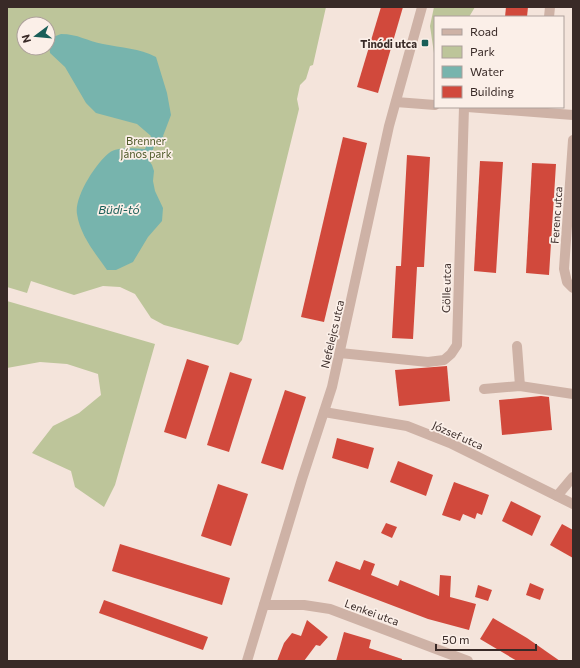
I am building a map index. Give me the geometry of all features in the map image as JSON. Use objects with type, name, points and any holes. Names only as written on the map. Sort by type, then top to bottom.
[{"type":"street","name":"Nefelejcs utca","points":[[247,661],[302,479],[324,412],[340,353],[389,126],[422,7]]},
{"type":"street","points":[[396,102],[434,105]]},
{"type":"street","name":"Gölle utca","points":[[340,353],[428,362],[444,360],[452,354],[457,345],[464,108]]},
{"type":"street","points":[[490,108],[535,110],[573,115]]},
{"type":"street","name":"Ferenc utca","points":[[573,140],[564,269],[567,282],[573,288]]},
{"type":"street","points":[[517,346],[520,386]]},
{"type":"street","points":[[484,389],[520,386],[573,394]]},
{"type":"street","name":"József utca","points":[[324,412],[408,426],[450,443],[573,504]]},
{"type":"street","points":[[558,496],[573,477]]},
{"type":"street","name":"Lenkei utca","points":[[264,605],[304,605],[330,610],[468,661]]},
{"type":"green space","name":"Brenner János park","points":[[7,7],[326,7],[313,65],[310,66],[306,79],[300,85],[297,99],[299,109],[242,340],[238,345],[164,325],[151,318],[135,294],[120,287],[103,286],[74,295],[31,281],[27,293],[7,287]]},
{"type":"green space","points":[[434,7],[475,7],[470,16],[434,16],[434,53],[430,26]]},
{"type":"green space","points":[[7,301],[155,344],[115,485],[104,507],[75,487],[71,471],[32,453],[53,426],[79,413],[101,395],[98,374],[67,364],[40,362],[7,368]]},
{"type":"water","name":"Büdi-tó","points":[[61,34],[72,35],[97,43],[137,50],[156,57],[167,93],[171,115],[163,136],[166,143],[156,139],[152,153],[146,151],[144,153],[154,171],[153,181],[155,191],[163,208],[162,221],[148,237],[133,262],[116,270],[107,270],[81,229],[77,214],[79,199],[82,190],[92,172],[109,153],[117,149],[145,149],[151,136],[137,124],[96,113],[86,103],[65,67],[53,56],[56,56],[56,36]]},
{"type":"building","points":[[381,7],[403,7],[378,93],[357,87]]},
{"type":"building","points":[[506,7],[528,7],[527,16],[505,16]]},
{"type":"building","points":[[343,137],[367,143],[324,322],[301,317]]},
{"type":"building","points":[[407,155],[430,157],[424,267],[417,267],[413,339],[392,338],[396,266],[401,266]]},
{"type":"building","points":[[480,161],[503,162],[496,273],[474,271]]},
{"type":"building","points":[[532,163],[556,164],[549,275],[526,273]]},
{"type":"building","points":[[187,359],[209,366],[186,439],[164,432]]},
{"type":"building","points":[[447,366],[450,401],[399,406],[395,370]]},
{"type":"building","points":[[230,372],[252,379],[229,452],[207,445]]},
{"type":"building","points":[[285,390],[306,397],[283,470],[261,463]]},
{"type":"building","points":[[541,396],[549,397],[552,430],[502,435],[499,400]]},
{"type":"building","points":[[337,438],[374,448],[368,469],[332,458]]},
{"type":"building","points":[[398,461],[433,475],[426,496],[390,482]]},
{"type":"building","points":[[454,482],[489,495],[482,515],[477,513],[475,519],[463,514],[460,521],[442,515]]},
{"type":"building","points":[[218,484],[248,494],[231,546],[201,536]]},
{"type":"building","points":[[511,501],[541,516],[532,536],[502,521]]},
{"type":"building","points":[[386,523],[397,527],[392,538],[381,533]]},
{"type":"building","points":[[562,524],[573,530],[573,558],[550,545]]},
{"type":"building","points":[[120,544],[230,578],[222,605],[112,571]]},
{"type":"building","points":[[364,560],[375,564],[371,575],[398,586],[400,580],[439,596],[440,575],[451,576],[450,597],[476,604],[469,630],[428,619],[328,581],[336,561],[360,570]]},
{"type":"building","points":[[530,583],[544,589],[540,600],[526,595]]},
{"type":"building","points":[[478,585],[492,590],[488,601],[475,597]]},
{"type":"building","points":[[104,600],[208,637],[203,650],[99,613]]},
{"type":"building","points":[[493,618],[527,638],[560,661],[517,661],[480,639]]},
{"type":"building","points":[[307,620],[328,637],[320,646],[316,645],[304,661],[277,661],[284,643],[292,633],[301,636]]},
{"type":"building","points":[[344,632],[371,640],[369,648],[402,659],[402,661],[336,661]]},
{"type":"place","name":"Tinódi utca","points":[[425,43]]}]
